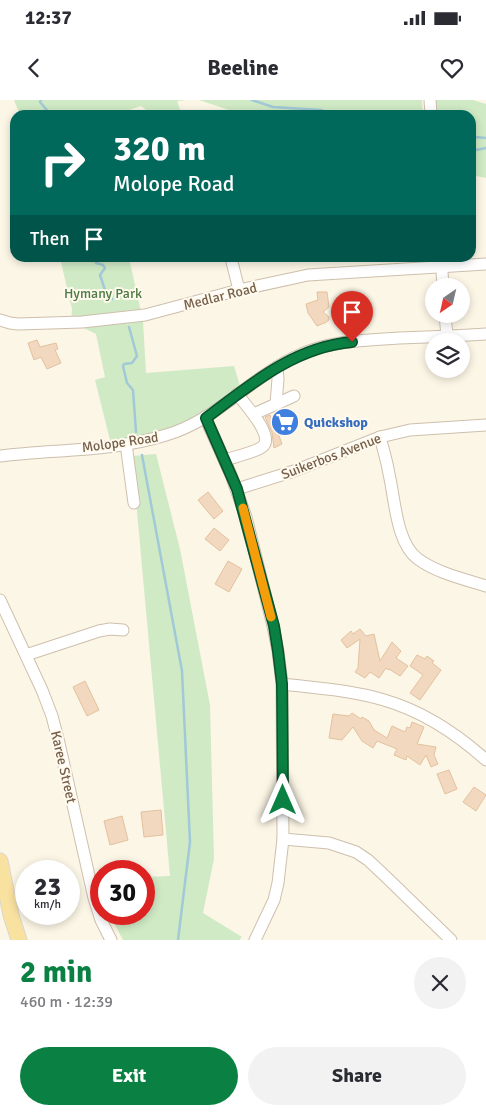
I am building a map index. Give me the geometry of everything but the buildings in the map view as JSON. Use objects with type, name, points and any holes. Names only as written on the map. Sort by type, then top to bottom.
[{"type":"main road","points":[[0,861],[11,915],[19,940]]},
{"type":"street","points":[[232,262],[239,290]]},
{"type":"street","points":[[441,262],[442,278]]},
{"type":"street","name":"Medlar Road","points":[[0,320],[18,324],[66,323],[133,316],[293,278],[441,262],[486,264]]},
{"type":"street","name":"Molope Road","points":[[470,335],[486,334]]},
{"type":"street","name":"Molope Road","points":[[0,456],[126,444],[166,435],[206,418],[277,367],[302,354],[335,344],[425,338]]},
{"type":"street","points":[[276,404],[277,367]]},
{"type":"street","points":[[225,460],[264,446],[266,438],[254,414],[237,394]]},
{"type":"street","points":[[254,414],[294,396]]},
{"type":"street","points":[[206,418],[237,489],[274,626],[282,684],[283,839],[274,900],[255,940]]},
{"type":"street","name":"Suikerbos Avenue","points":[[237,489],[294,472],[380,437],[410,430],[486,425]]},
{"type":"street","points":[[380,437],[401,531],[412,554],[431,566],[486,586]]},
{"type":"street","points":[[126,444],[134,503]]},
{"type":"street","name":"Karee Street","points":[[0,600],[52,716],[94,898],[101,920],[111,940]]},
{"type":"street","points":[[26,656],[99,631],[110,629],[123,630]]},
{"type":"street","points":[[282,684],[341,691],[386,700],[438,724],[486,760]]},
{"type":"street","points":[[283,839],[329,843],[356,852],[384,874],[451,940]]},
{"type":"green space","points":[[14,100],[186,100],[177,101],[180,110],[146,110],[141,106],[129,110],[18,110]]},
{"type":"green space","points":[[199,100],[422,100],[423,110],[229,110]]},
{"type":"green space","points":[[435,100],[473,100],[486,104],[486,178],[476,176],[476,110],[436,110]]},
{"type":"green space","name":"Hymany Park","points":[[61,262],[130,262],[143,321],[146,373],[234,366],[240,386],[209,408],[180,424],[148,435],[110,440],[95,380],[105,377],[96,334],[71,322],[72,309]]},
{"type":"green space","points":[[156,454],[180,549],[210,705],[214,859],[203,913],[242,937],[239,940],[123,940],[115,925],[155,925],[155,877],[170,876],[132,456]]},
{"type":"waterway","points":[[41,100],[40,102],[47,110]]},
{"type":"waterway","points":[[252,100],[273,107],[321,110]]},
{"type":"waterway","points":[[476,137],[486,138]]},
{"type":"waterway","points":[[476,150],[486,148]]},
{"type":"waterway","points":[[96,262],[105,268],[100,275],[106,293],[112,299]]},
{"type":"waterway","points":[[129,327],[137,356],[132,363],[124,364],[123,366],[127,383],[133,390],[136,432]]},
{"type":"waterway","points":[[142,455],[182,671],[190,842],[178,940]]},
{"type":"slow traffic","points":[[243,508],[271,617]]},
{"type":"place","name":"Quickshop","points":[[285,422]]},
{"type":"route","points":[[283,800],[282,684],[274,626],[237,489],[206,418],[273,369],[295,357],[321,346],[352,342]]}]
